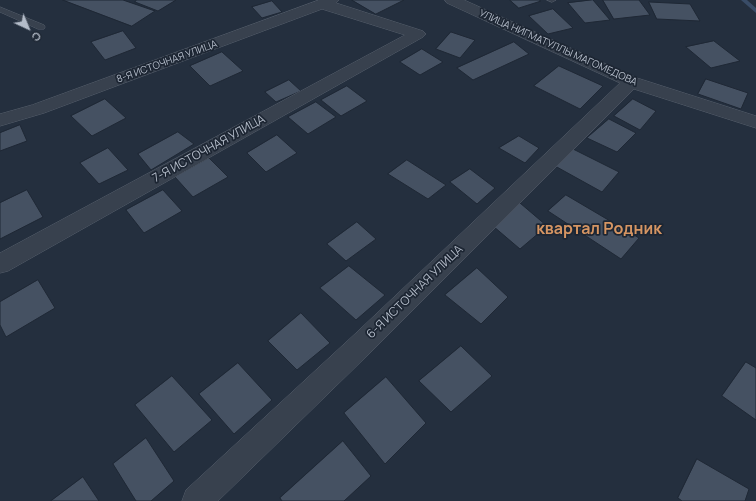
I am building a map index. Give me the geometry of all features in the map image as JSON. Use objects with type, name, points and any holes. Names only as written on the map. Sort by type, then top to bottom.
[{"type":"street","name":"УЛИЦА НИГМАТУЛЛЫ МАГОМЕДОВА","points":[[452,0],[631,82],[756,122]]},
{"type":"street","name":"7-Я ИСТОЧНАЯ УЛИЦА","points":[[0,264],[418,34],[327,2]]},
{"type":"street","name":"8-Я ИСТОЧНАЯ УЛИЦА","points":[[0,120],[38,109],[327,2]]},
{"type":"street","name":"6-Я ИСТОЧНАЯ УЛИЦА","points":[[197,501],[371,336],[631,82]]},
{"type":"lane","points":[[0,9],[41,27]]},
{"type":"building","points":[[63,0],[123,0],[155,11],[132,26]]},
{"type":"building","points":[[137,0],[176,0],[158,11],[135,2]]},
{"type":"building","points":[[352,0],[404,0],[376,14]]},
{"type":"building","points":[[510,0],[539,0],[541,1],[519,8]]},
{"type":"building","points":[[593,0],[610,20],[585,23],[568,3]]},
{"type":"building","points":[[603,0],[639,0],[650,15],[614,19]]},
{"type":"building","points":[[272,1],[282,12],[262,18],[252,7]]},
{"type":"building","points":[[649,2],[690,4],[700,21],[657,19]]},
{"type":"building","points":[[553,9],[573,28],[548,34],[529,16]]},
{"type":"building","points":[[123,31],[136,48],[105,60],[91,42]]},
{"type":"building","points":[[451,32],[475,40],[460,58],[436,49]]},
{"type":"building","points":[[714,41],[740,61],[711,68],[686,47]]},
{"type":"building","points":[[514,42],[529,54],[473,80],[457,68]]},
{"type":"building","points":[[422,49],[443,62],[420,75],[400,62]]},
{"type":"building","points":[[222,52],[243,71],[210,86],[190,66]]},
{"type":"building","points":[[559,66],[603,86],[580,109],[534,86]]},
{"type":"building","points":[[706,79],[748,93],[741,109],[698,94]]},
{"type":"building","points":[[289,80],[301,91],[276,102],[265,92]]},
{"type":"building","points":[[347,86],[367,101],[341,116],[321,100]]},
{"type":"building","points":[[105,99],[126,118],[92,136],[71,116]]},
{"type":"building","points":[[633,99],[656,111],[640,130],[614,116]]},
{"type":"building","points":[[316,102],[336,117],[308,134],[288,117]]},
{"type":"building","points":[[609,119],[636,133],[617,152],[587,138]]},
{"type":"building","points":[[20,125],[27,141],[0,151],[0,133]]},
{"type":"building","points":[[178,132],[194,144],[151,170],[138,154]]},
{"type":"building","points":[[277,135],[297,153],[266,172],[247,153]]},
{"type":"building","points":[[519,136],[539,148],[525,163],[499,148]]},
{"type":"building","points":[[108,148],[128,170],[99,184],[80,163]]},
{"type":"building","points":[[573,149],[619,172],[602,192],[555,166]]},
{"type":"building","points":[[209,158],[228,177],[193,197],[175,177]]},
{"type":"building","points":[[407,160],[446,185],[428,199],[388,174]]},
{"type":"building","points":[[470,169],[495,188],[477,204],[450,182]]},
{"type":"building","points":[[27,190],[43,217],[0,239],[0,203]]},
{"type":"building","points":[[163,190],[182,211],[144,233],[126,210]]},
{"type":"building","points":[[566,195],[639,238],[621,259],[548,211]]},
{"type":"building","points":[[520,203],[547,226],[520,249],[493,226]]},
{"type":"building","points":[[357,222],[376,239],[346,261],[327,244]]},
{"type":"building","points":[[349,266],[385,295],[356,320],[320,288]]},
{"type":"building","points":[[477,268],[508,297],[481,324],[445,295]]},
{"type":"building","points":[[38,280],[55,308],[6,337],[0,325],[0,302]]},
{"type":"building","points":[[301,313],[330,343],[297,370],[268,341]]},
{"type":"building","points":[[461,346],[492,376],[451,412],[419,381]]},
{"type":"building","points":[[746,362],[756,368],[756,420],[722,396]]},
{"type":"building","points":[[238,363],[272,400],[234,434],[199,394]]},
{"type":"building","points":[[172,376],[212,420],[174,452],[135,405]]},
{"type":"building","points":[[386,377],[426,423],[385,464],[344,413]]},
{"type":"building","points":[[146,438],[174,481],[151,501],[136,501],[113,464]]},
{"type":"building","points":[[343,441],[371,476],[344,501],[282,501],[280,498]]},
{"type":"building","points":[[697,459],[749,489],[745,501],[682,501],[678,498]]},
{"type":"building","points":[[83,477],[99,501],[51,501]]},
{"type":"waterway","points":[[744,0],[756,11]]},
{"type":"district","name":"квартал Родник","points":[[599,230]]}]
